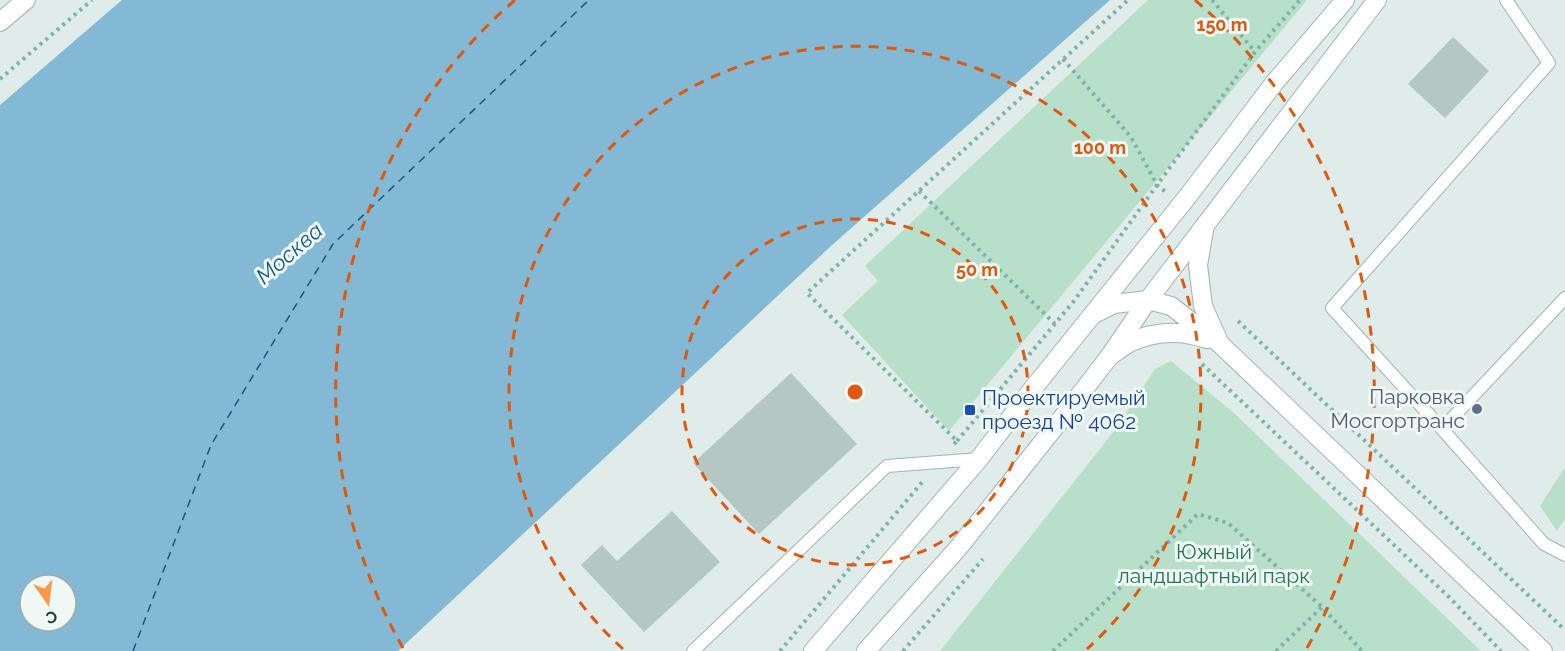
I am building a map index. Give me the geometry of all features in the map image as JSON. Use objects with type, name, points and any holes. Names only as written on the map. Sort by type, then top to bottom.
[{"type":"main road","points":[[0,22],[26,0]]},
{"type":"main road","points":[[813,651],[979,459],[1188,196],[1275,82],[1346,0]]},
{"type":"main road","points":[[866,651],[966,538],[1062,418],[1109,357],[1148,300],[1377,0]]},
{"type":"main road","points":[[1205,225],[1198,265],[1203,306],[1220,344]]},
{"type":"main road","points":[[1092,315],[1114,304],[1139,300],[1171,306],[1220,344],[1543,651]]},
{"type":"main road","points":[[1109,357],[1129,343],[1160,333],[1191,333],[1220,344]]},
{"type":"lane","points":[[1506,0],[1549,63],[1332,308],[1544,544],[1565,555]]},
{"type":"lane","points":[[1442,429],[1565,298]]},
{"type":"lane","points":[[693,651],[887,466],[979,459]]},
{"type":"path","points":[[0,79],[92,0]]},
{"type":"path","points":[[807,293],[1128,0]]},
{"type":"path","points":[[1212,0],[1255,52]]},
{"type":"path","points":[[957,441],[1074,301],[1255,52],[1300,0]]},
{"type":"path","points":[[1063,59],[1131,137],[1157,185]]},
{"type":"path","points":[[919,191],[1055,324]]},
{"type":"path","points":[[1238,321],[1565,630]]},
{"type":"path","points":[[1202,364],[1448,596],[1501,651]]},
{"type":"path","points":[[1053,651],[1198,514],[1228,523],[1322,607],[1362,651]]},
{"type":"path","points":[[903,651],[983,559]]},
{"type":"path","points":[[1276,651],[1322,607]]},
{"type":"green space","points":[[1148,0],[1307,0],[949,431],[842,315],[878,281],[865,266]]},
{"type":"green space","name":"Южный ландшафтный парк","points":[[1171,361],[1234,413],[1481,651],[940,651],[1115,430],[1155,369]]},
{"type":"green space","points":[[1565,467],[1565,519],[1557,531],[1540,506]]},
{"type":"water","name":"Москва","points":[[122,0],[1110,0],[831,246],[398,651],[0,651],[0,105]]},
{"type":"building","points":[[1453,37],[1489,71],[1445,118],[1408,84]]},
{"type":"building","points":[[791,373],[857,444],[759,534],[693,463]]},
{"type":"building","points":[[672,511],[720,562],[644,632],[581,565],[602,545],[617,561]]},
{"type":"ferry route","points":[[133,651],[211,445],[333,244],[589,0]]},
{"type":"place","name":"Парковка Мосгортранс","points":[[1477,409]]},
{"type":"place","name":"Проектируемый проезд № 4062","points":[[970,410]]}]
